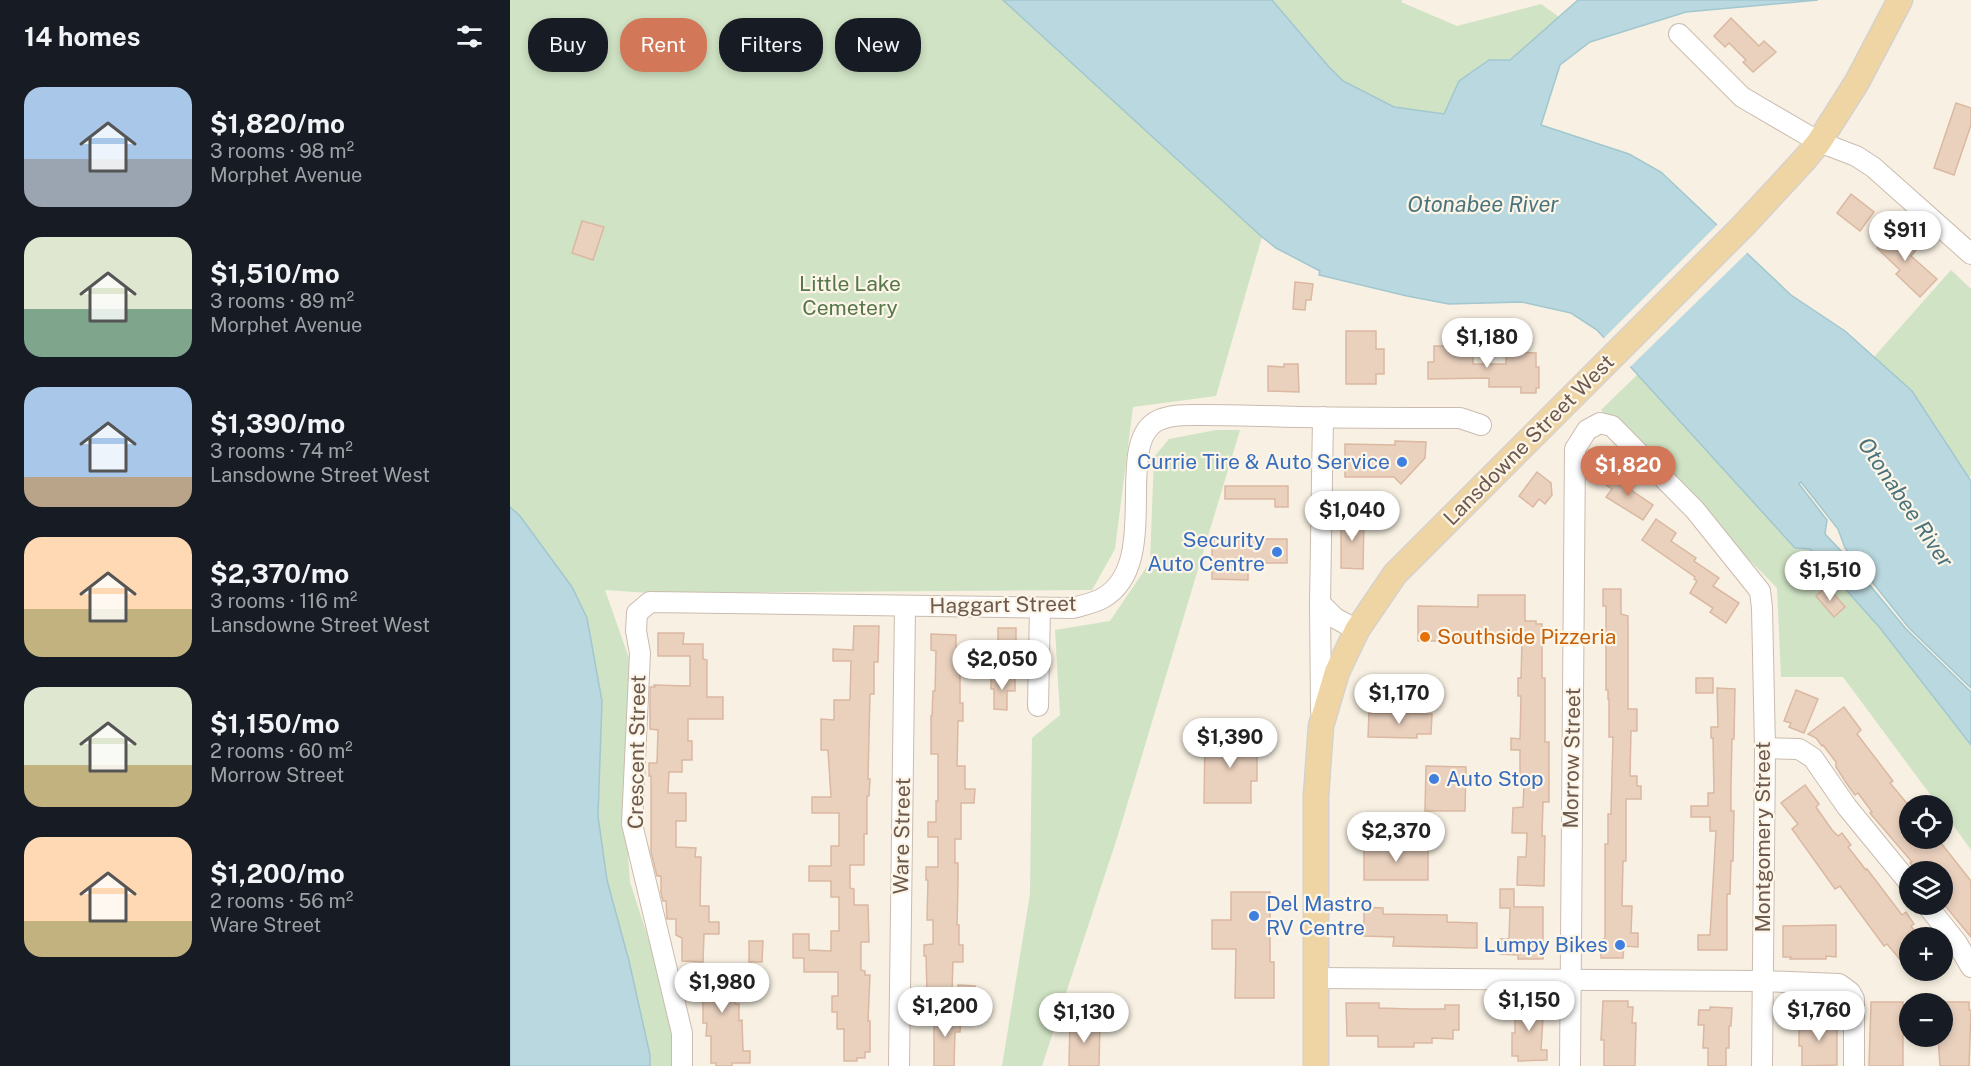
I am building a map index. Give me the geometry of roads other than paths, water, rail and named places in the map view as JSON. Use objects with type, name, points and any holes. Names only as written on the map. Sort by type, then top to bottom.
[{"type":"main road","name":"Lansdowne Street West","points":[[1316,1066],[1316,796],[1321,726],[1337,672],[1357,630],[1395,574],[1744,225],[1819,142],[1857,82],[1900,0]]},
{"type":"street","points":[[1679,34],[1742,97],[1819,142],[1856,156],[1873,167],[1971,254]]},
{"type":"street","name":"Haggart Street","points":[[637,613],[650,602],[1073,608],[1104,598],[1120,584],[1125,575],[1135,535],[1140,442],[1149,427],[1159,420],[1178,416],[1234,415],[1460,418],[1481,425]]},
{"type":"street","points":[[1321,726],[1323,417]]},
{"type":"street","name":"Montgomery Street","points":[[1575,449],[1587,430],[1600,423],[1612,426],[1695,510],[1760,591],[1765,748],[1762,1066]]},
{"type":"street","name":"Morrow Street","points":[[1570,1066],[1575,449]]},
{"type":"street","points":[[1320,603],[1335,618],[1357,630]]},
{"type":"street","name":"Ware Street","points":[[899,1066],[905,606]]},
{"type":"street","points":[[1038,706],[1040,608]]},
{"type":"street","name":"Crescent Street","points":[[637,613],[636,631],[640,653],[632,824],[682,1033],[682,1066]]},
{"type":"street","points":[[1765,748],[1799,749],[1814,758],[1847,807],[1899,871]]},
{"type":"street","points":[[1935,915],[1957,943],[1971,967]]},
{"type":"street","points":[[1316,978],[1762,981],[1839,984],[1850,992],[1854,999],[1854,1066]]},
{"type":"water","name":"Otonabee River","points":[[1003,0],[1272,0],[1343,81],[1394,107],[1444,114],[1459,81],[1489,60],[1510,60],[1578,0],[1818,0],[1686,12],[1590,42],[1560,65],[1541,125],[1629,154],[1661,172],[1791,295],[1845,331],[1912,391],[1971,481],[1971,688],[1909,628],[1845,548],[1838,529],[1801,482],[1799,484],[1827,520],[1825,534],[1906,629],[1971,692],[1971,745],[1880,628],[1810,549],[1795,548],[1597,330],[1571,313],[1522,302],[1449,304],[1319,275],[1320,271],[1276,248],[1262,237]]},
{"type":"water","points":[[510,507],[520,516],[572,587],[587,618],[602,701],[598,816],[607,880],[629,961],[650,1055],[650,1066],[510,1066]]},
{"type":"place","name":"Currie Tire & Auto Service","points":[[1402,462]]},
{"type":"place","name":"Security Auto Centre","points":[[1277,552]]},
{"type":"place","name":"Southside Pizzeria","points":[[1425,637]]},
{"type":"place","name":"Auto Stop","points":[[1434,779]]},
{"type":"place","name":"Del Mastro RV Centre","points":[[1254,916]]},
{"type":"place","name":"Lumpy Bikes","points":[[1620,945]]},
{"type":"park label","name":"Little Lake Cemetery","points":[[850,296]]}]
